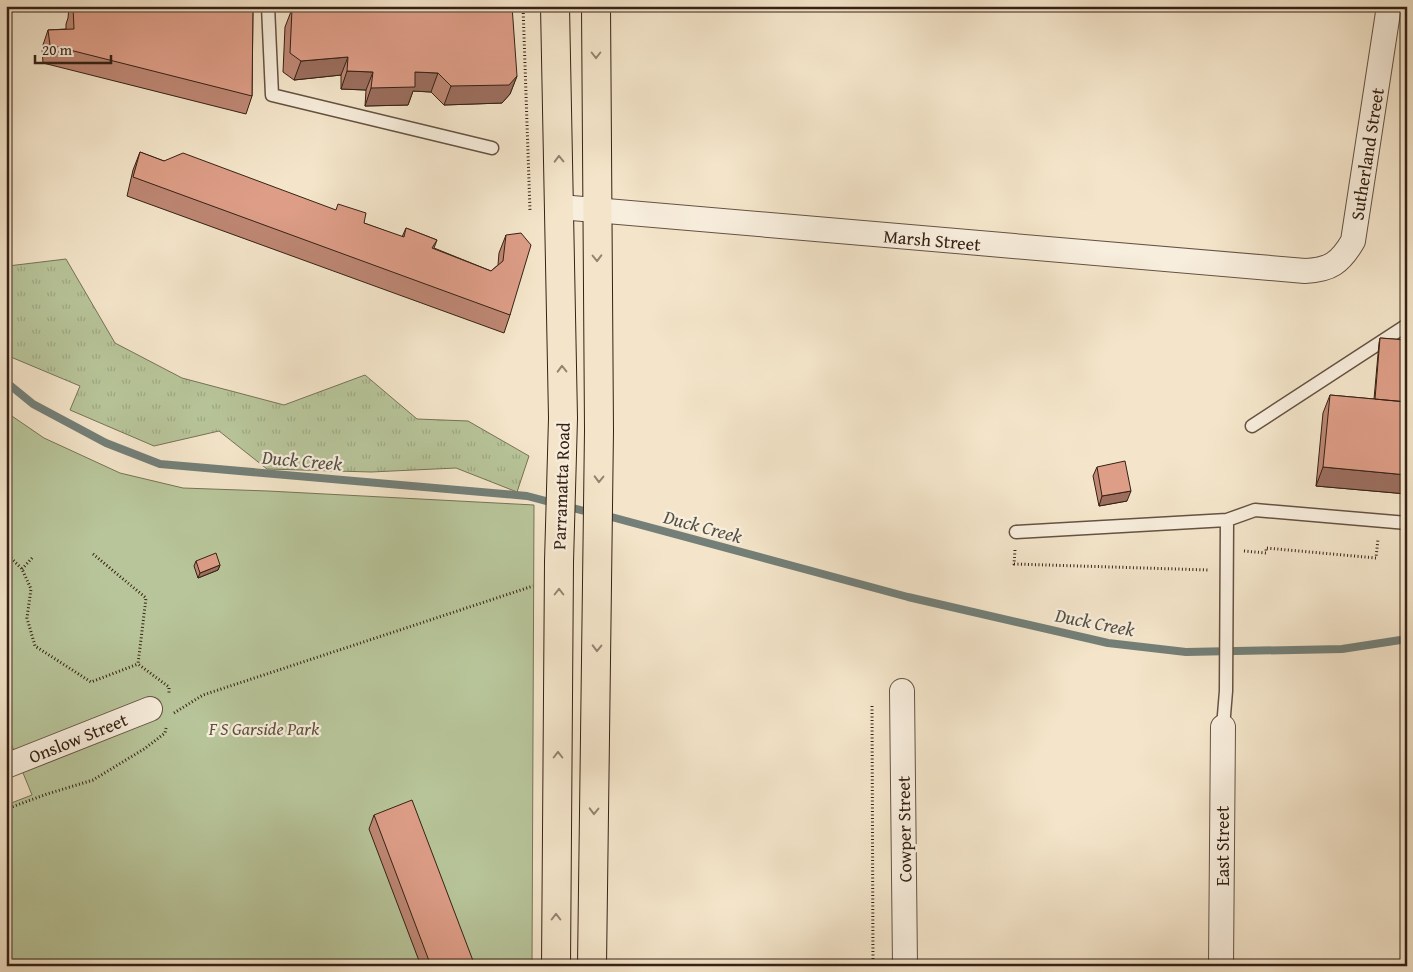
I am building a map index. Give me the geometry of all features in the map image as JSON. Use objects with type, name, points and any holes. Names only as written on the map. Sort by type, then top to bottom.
[{"type":"highway","name":"Parramatta Road","points":[[556,6],[563,418],[559,562],[556,966]]},
{"type":"highway","name":"Parramatta Road","points":[[592,966],[599,430],[596,6]]},
{"type":"street","name":"Sutherland Street","points":[[1305,271],[1329,267],[1347,252],[1353,241],[1389,6]]},
{"type":"street","name":"Marsh Street","points":[[560,207],[1305,271]]},
{"type":"street","name":"Cowper Street","points":[[902,691],[905,966]]},
{"type":"street","name":"Onslow Street","points":[[6,766],[163,707]]},
{"type":"street","name":"East Street","points":[[1222,966],[1223,727]]},
{"type":"lane","points":[[268,6],[272,95],[492,148]]},
{"type":"lane","points":[[1252,426],[1407,325]]},
{"type":"lane","points":[[1016,532],[1227,520],[1256,510],[1407,523]]},
{"type":"lane","points":[[1223,727],[1226,691],[1227,520]]},
{"type":"path","points":[[6,553],[22,568],[31,589],[27,618],[35,646],[91,682],[138,664]]},
{"type":"path","points":[[93,554],[146,598],[138,664]]},
{"type":"path","points":[[22,568],[33,557]]},
{"type":"path","points":[[163,707],[534,586]]},
{"type":"path","points":[[138,664],[169,687],[163,707]]},
{"type":"path","points":[[872,706],[873,966]]},
{"type":"path","points":[[6,809],[93,780],[144,749],[165,733],[167,724]]},
{"type":"green space","points":[[66,259],[115,343],[182,378],[284,405],[365,375],[417,419],[468,421],[529,456],[517,492],[456,468],[371,472],[267,469],[219,431],[154,446],[70,410],[80,386],[6,355],[6,262],[8,266]]},
{"type":"green space","name":"F S Garside Park","points":[[6,412],[44,438],[120,473],[183,488],[534,505],[532,966],[6,966],[6,805],[32,795],[6,731]]},
{"type":"building","points":[[73,6],[131,6],[131,10],[253,6],[252,96],[50,45],[48,30],[74,29]]},
{"type":"building","points":[[377,6],[512,6],[517,76],[509,85],[451,86],[438,73],[415,72],[415,87],[371,88],[373,72],[347,71],[348,57],[301,61],[290,53],[292,9]]},
{"type":"building","points":[[140,152],[164,161],[183,153],[336,210],[338,204],[366,213],[364,223],[404,237],[406,228],[437,240],[432,248],[491,271],[503,261],[506,235],[521,233],[531,245],[510,315],[133,177]]},
{"type":"building","points":[[1380,338],[1407,340],[1407,402],[1375,399]]},
{"type":"building","points":[[1330,395],[1407,402],[1407,475],[1323,467]]},
{"type":"building","points":[[1125,461],[1131,491],[1102,496],[1097,467]]},
{"type":"building","points":[[216,553],[220,565],[200,573],[196,561]]},
{"type":"building","points":[[412,800],[475,966],[431,966],[374,815]]},
{"type":"waterway","name":"Duck Creek","points":[[6,382],[33,404],[106,443],[160,464],[527,496],[592,513]]},
{"type":"waterway","name":"Duck Creek","points":[[604,515],[908,597],[1108,643],[1186,652],[1342,649],[1407,639]]}]
